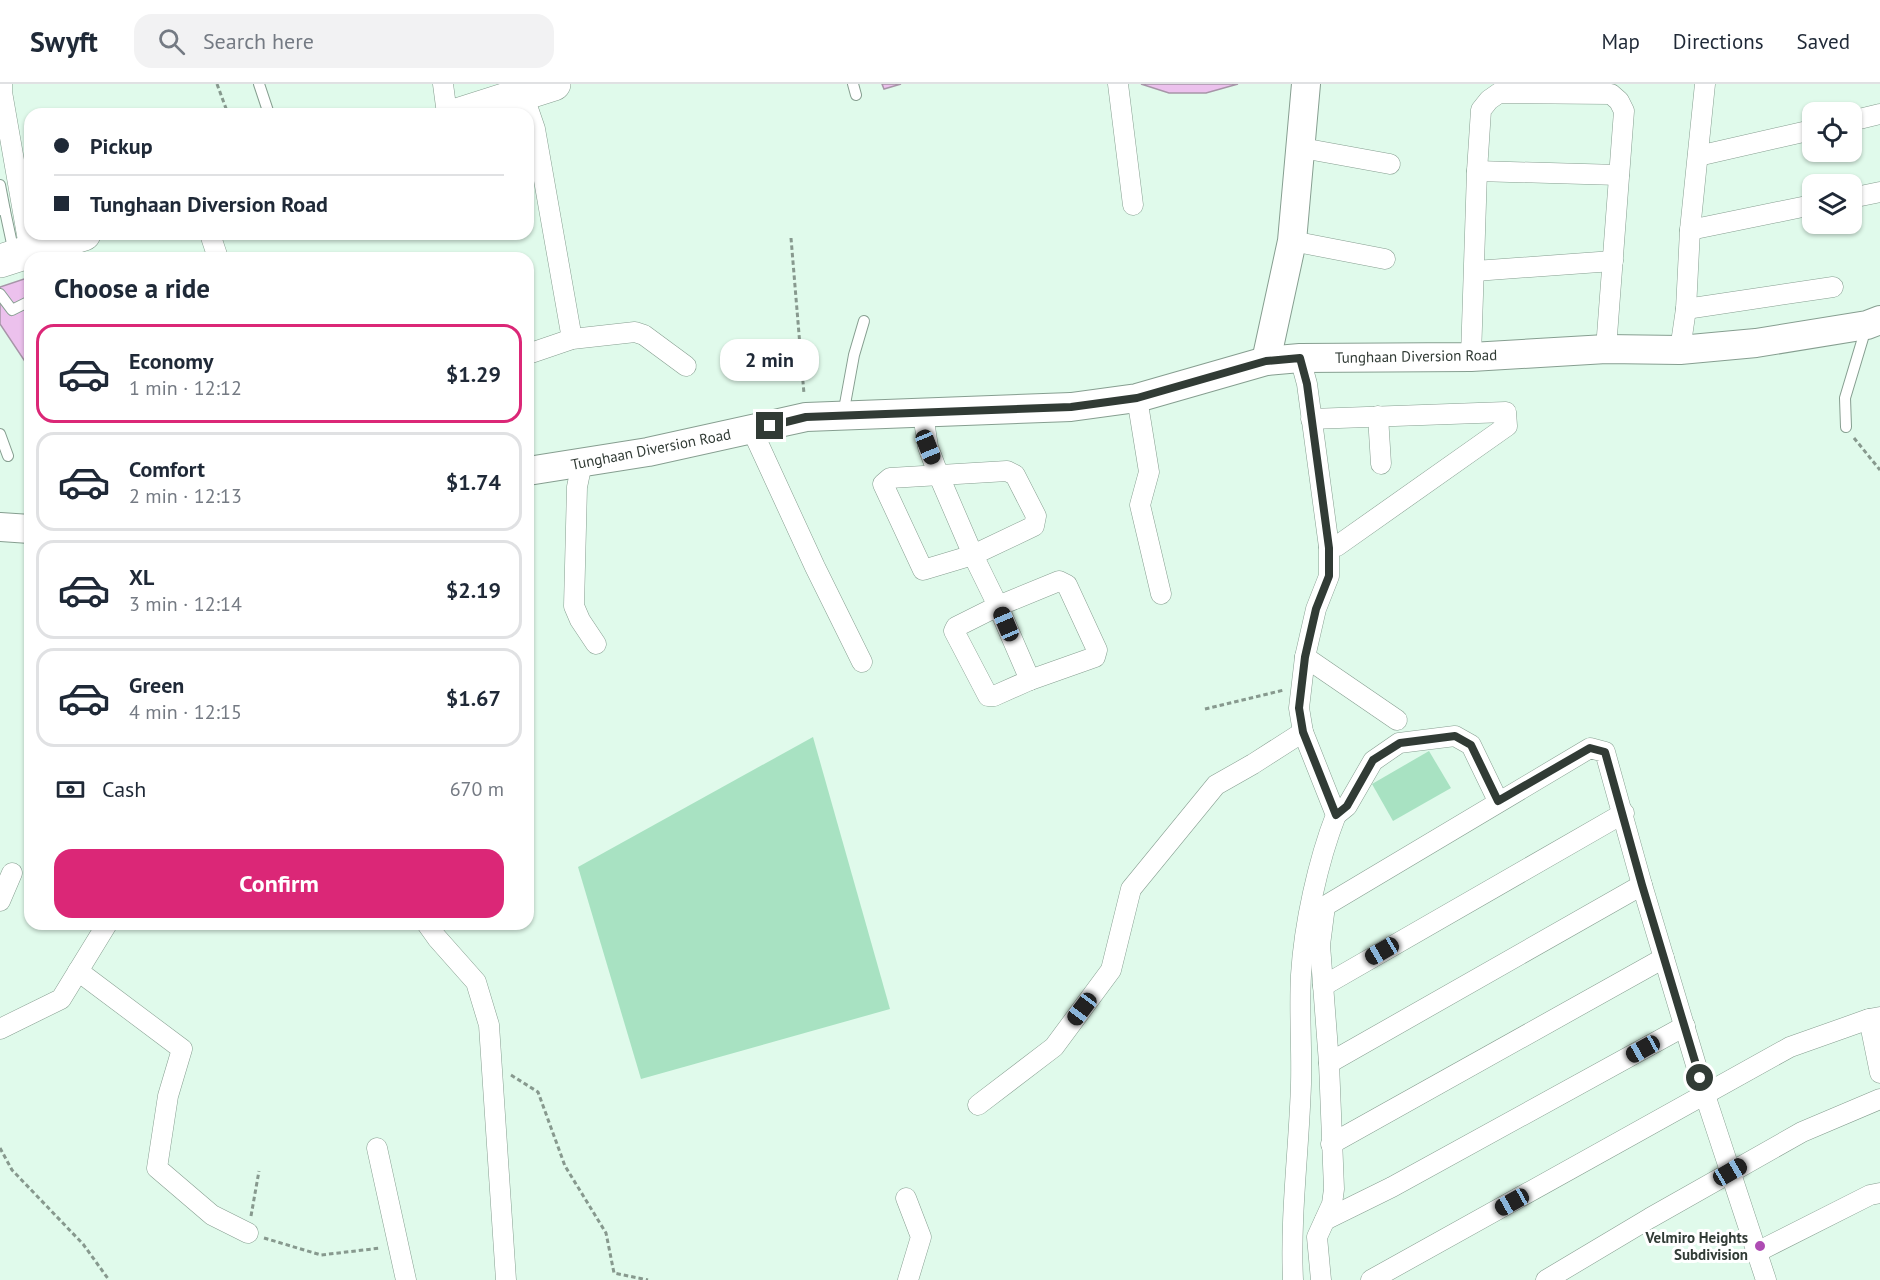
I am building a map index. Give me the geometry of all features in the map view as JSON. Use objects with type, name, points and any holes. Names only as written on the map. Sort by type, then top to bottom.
[{"type":"highway","points":[[479,108],[554,84]]},
{"type":"highway","points":[[35,252],[68,240]]},
{"type":"street","points":[[2,84],[24,219]]},
{"type":"street","points":[[443,84],[446,108]]},
{"type":"street","points":[[1118,84],[1133,206]]},
{"type":"street","points":[[1266,361],[1292,241],[1306,84]]},
{"type":"street","points":[[1680,350],[1686,309],[1690,230],[1705,84]]},
{"type":"street","points":[[1471,357],[1481,110],[1499,93],[1611,94],[1619,101],[1624,111],[1606,349]]},
{"type":"street","points":[[523,94],[528,108]]},
{"type":"street","points":[[1862,118],[1880,114]]},
{"type":"street","points":[[534,126],[572,339]]},
{"type":"street","points":[[1698,156],[1802,132]]},
{"type":"street","points":[[1302,148],[1390,164]]},
{"type":"street","points":[[1477,171],[1618,175]]},
{"type":"street","points":[[1862,196],[1880,192]]},
{"type":"street","points":[[1690,230],[1802,207]]},
{"type":"street","points":[[1292,241],[1385,259]]},
{"type":"street","points":[[1474,271],[1613,261]]},
{"type":"street","points":[[1686,309],[1833,287]]},
{"type":"street","name":"Tunghaan Diversion Road","points":[[534,470],[648,452],[806,417],[1071,407],[1137,398],[1266,361],[1300,358],[1471,357],[1606,349],[1680,350],[1756,343],[1873,322]]},
{"type":"street","points":[[534,352],[572,339],[639,333],[686,366]]},
{"type":"street","points":[[1300,358],[1307,384],[1329,548],[1329,576],[1316,609],[1305,657],[1299,708],[1303,732],[1336,815]]},
{"type":"street","points":[[1137,398],[1149,472],[1140,505],[1161,594]]},
{"type":"street","points":[[1311,418],[1506,412],[1507,426],[1337,546],[1329,548]]},
{"type":"street","points":[[923,414],[928,447],[939,476],[973,555],[999,606],[1030,680]]},
{"type":"street","points":[[1378,416],[1381,464]]},
{"type":"street","points":[[752,430],[862,662]]},
{"type":"street","points":[[582,463],[577,487],[574,606],[580,620],[596,644]]},
{"type":"street","points":[[1010,472],[1015,475],[1036,516],[1034,526],[973,555],[922,570],[883,484],[890,478],[1010,472]]},
{"type":"street","points":[[0,527],[24,529]]},
{"type":"street","points":[[1059,581],[1065,583],[1097,650],[1095,657],[1030,680],[994,696],[988,696],[954,631],[958,626],[999,606],[1059,581]]},
{"type":"street","points":[[1305,657],[1397,720]]},
{"type":"street","points":[[978,1105],[1054,1047],[1111,970],[1131,889],[1216,786],[1303,732]]},
{"type":"street","points":[[1293,1280],[1291,1238],[1296,1192],[1301,1083],[1301,974],[1311,904],[1336,815],[1347,806],[1373,760],[1400,743],[1455,736],[1471,745],[1498,801]]},
{"type":"street","points":[[1321,1280],[1317,1238],[1332,1204],[1329,1063],[1320,945],[1326,906],[1590,748],[1598,748],[1605,752],[1705,1095],[1766,1280]]},
{"type":"street","points":[[1323,986],[1624,813]]},
{"type":"street","points":[[0,901],[12,873]]},
{"type":"street","points":[[1329,1063],[1642,885]]},
{"type":"street","points":[[0,1029],[61,999],[102,930]]},
{"type":"street","points":[[431,930],[476,982],[489,1025],[506,1280]]},
{"type":"street","points":[[1331,1144],[1664,958]]},
{"type":"street","points":[[78,971],[182,1048],[168,1096],[157,1168],[212,1215],[248,1233]]},
{"type":"street","points":[[1371,1280],[1790,1047],[1875,1018],[1880,1073]]},
{"type":"street","points":[[1325,1220],[1392,1187],[1685,1026]]},
{"type":"street","points":[[1546,1280],[1802,1132],[1880,1099]]},
{"type":"street","points":[[377,1148],[406,1280]]},
{"type":"street","points":[[1757,1252],[1870,1195],[1880,1193]]},
{"type":"street","points":[[906,1198],[921,1237],[908,1280]]},
{"type":"lane","points":[[259,84],[267,108]]},
{"type":"lane","points":[[0,185],[2,210],[29,252]]},
{"type":"lane","points":[[0,294],[12,310],[24,304]]},
{"type":"lane","points":[[843,415],[854,355],[864,321]]},
{"type":"lane","points":[[1846,427],[1845,398],[1873,322]]},
{"type":"lane","points":[[0,434],[8,456]]},
{"type":"path","points":[[217,84],[226,108]]},
{"type":"path","points":[[791,238],[806,417]]},
{"type":"path","points":[[1846,427],[1880,470]]},
{"type":"path","points":[[1204,709],[1301,686]]},
{"type":"path","points":[[491,1062],[538,1092],[565,1166],[606,1233],[614,1273],[648,1280]]},
{"type":"path","points":[[0,1148],[12,1170],[82,1245],[109,1280]]},
{"type":"path","points":[[259,1171],[248,1233],[321,1255],[383,1248]]},
{"type":"green space","points":[[813,737],[890,1009],[641,1079],[578,867]]},
{"type":"green space","points":[[1429,751],[1451,788],[1393,821],[1372,784]]},
{"type":"building","points":[[882,84],[901,84],[884,89]]},
{"type":"building","points":[[1141,84],[1238,84],[1206,93],[1169,93]]},
{"type":"building","points":[[24,279],[24,360],[0,324],[0,287]]},
{"type":"place","name":"Velmiro Heights Subdivision","points":[[1760,1246]]},
{"type":"route","points":[[770,426],[806,417],[1071,407],[1137,398],[1266,361],[1300,358],[1307,384],[1329,548],[1329,576],[1316,609],[1305,657],[1299,708],[1303,732],[1336,815],[1347,806],[1373,760],[1400,743],[1455,736],[1471,745],[1498,801],[1590,748],[1598,748],[1605,752],[1700,1078]]}]
